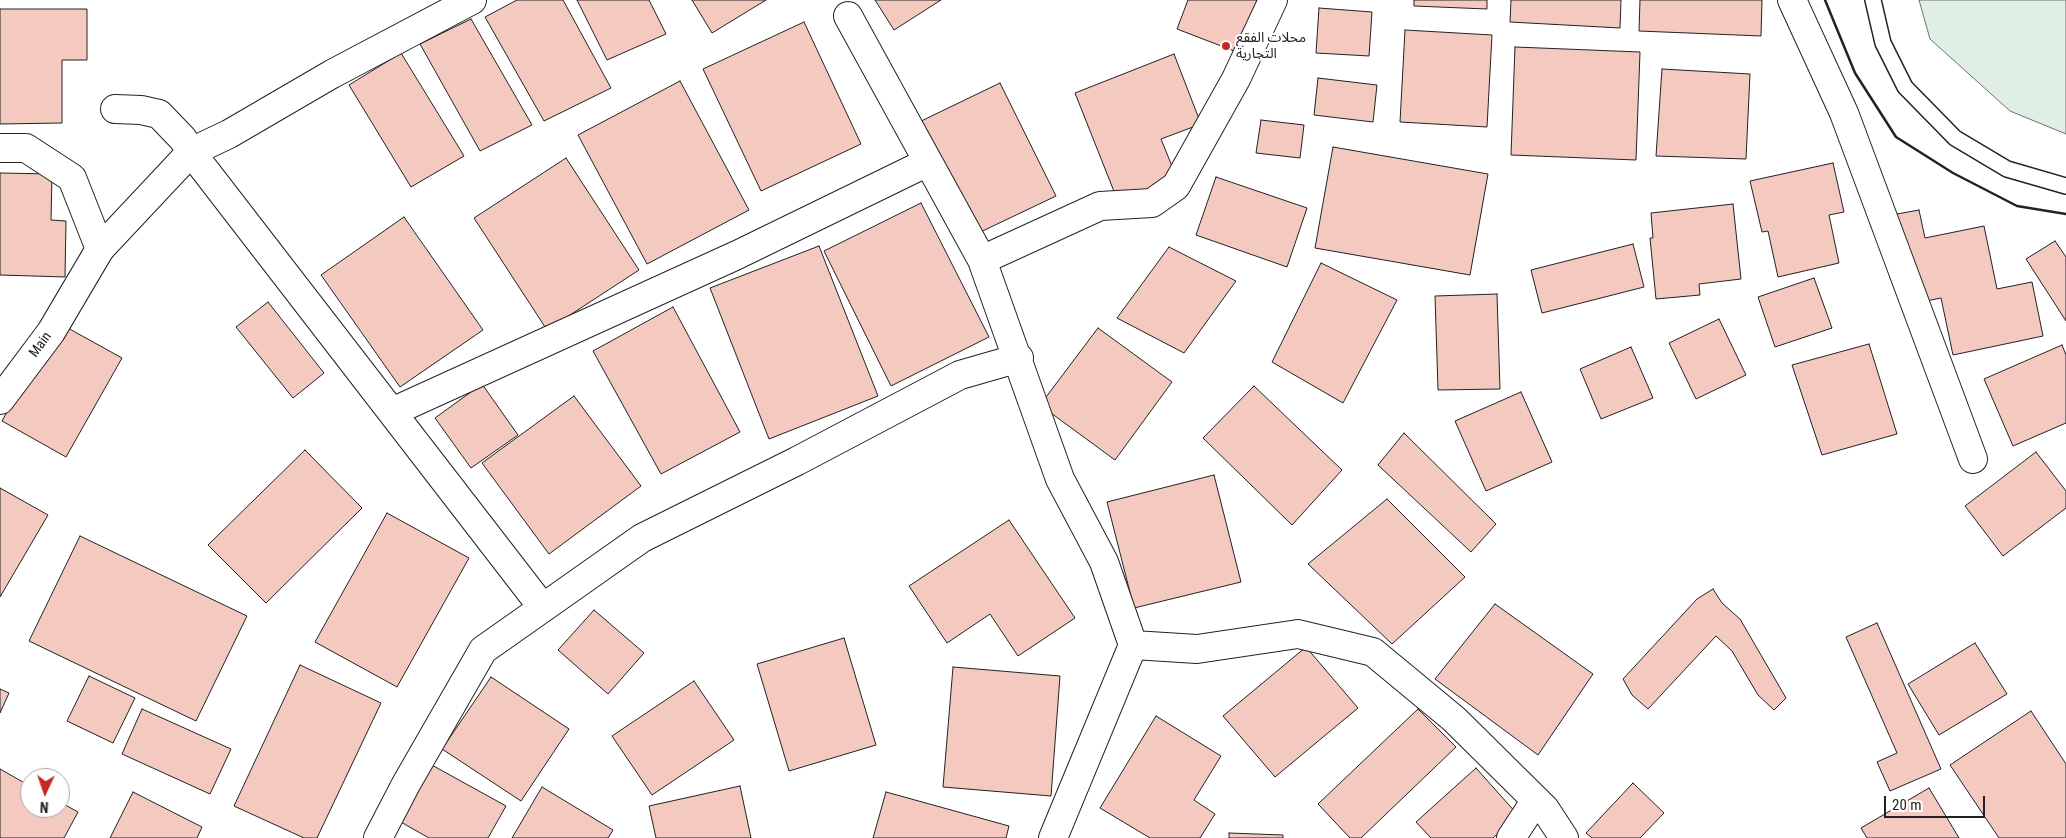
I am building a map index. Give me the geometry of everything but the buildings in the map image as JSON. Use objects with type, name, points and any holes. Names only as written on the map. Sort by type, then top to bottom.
[{"type":"street","points":[[191,152],[229,134],[332,74],[472,0]]},
{"type":"street","points":[[982,260],[1100,206],[1152,203],[1176,186],[1236,79],[1273,0]]},
{"type":"street","points":[[1792,0],[1844,113],[1973,459]]},
{"type":"street","points":[[848,16],[982,260],[1060,479],[1104,562],[1133,645],[1053,838]]},
{"type":"street","points":[[115,109],[141,110],[159,114],[183,139],[191,152],[543,608]]},
{"type":"street","points":[[0,148],[26,148],[72,178],[100,249]]},
{"type":"street","name":"Main","points":[[0,400],[51,332],[100,249],[191,152]]},
{"type":"street","points":[[392,412],[737,254],[928,162]]},
{"type":"street","points":[[378,838],[406,784],[483,650],[642,538],[796,461],[960,375],[1018,358]]},
{"type":"street","points":[[1133,645],[1197,649],[1298,634],[1373,652],[1454,719],[1545,808],[1564,838]]},
{"type":"street","points":[[1511,838],[1536,800]]},
{"type":"lane","points":[[1873,0],[1883,42],[1905,87],[1955,138],[2007,169],[2066,186]]},
{"type":"green space","points":[[1919,0],[2066,0],[2066,134],[2010,111],[1930,39]]},
{"type":"wall","points":[[1825,0],[1855,73],[1896,137],[1953,173],[2017,206],[2066,214]]},
{"type":"place","name":"محلات الفقع التجارية","points":[[1226,46]]}]
